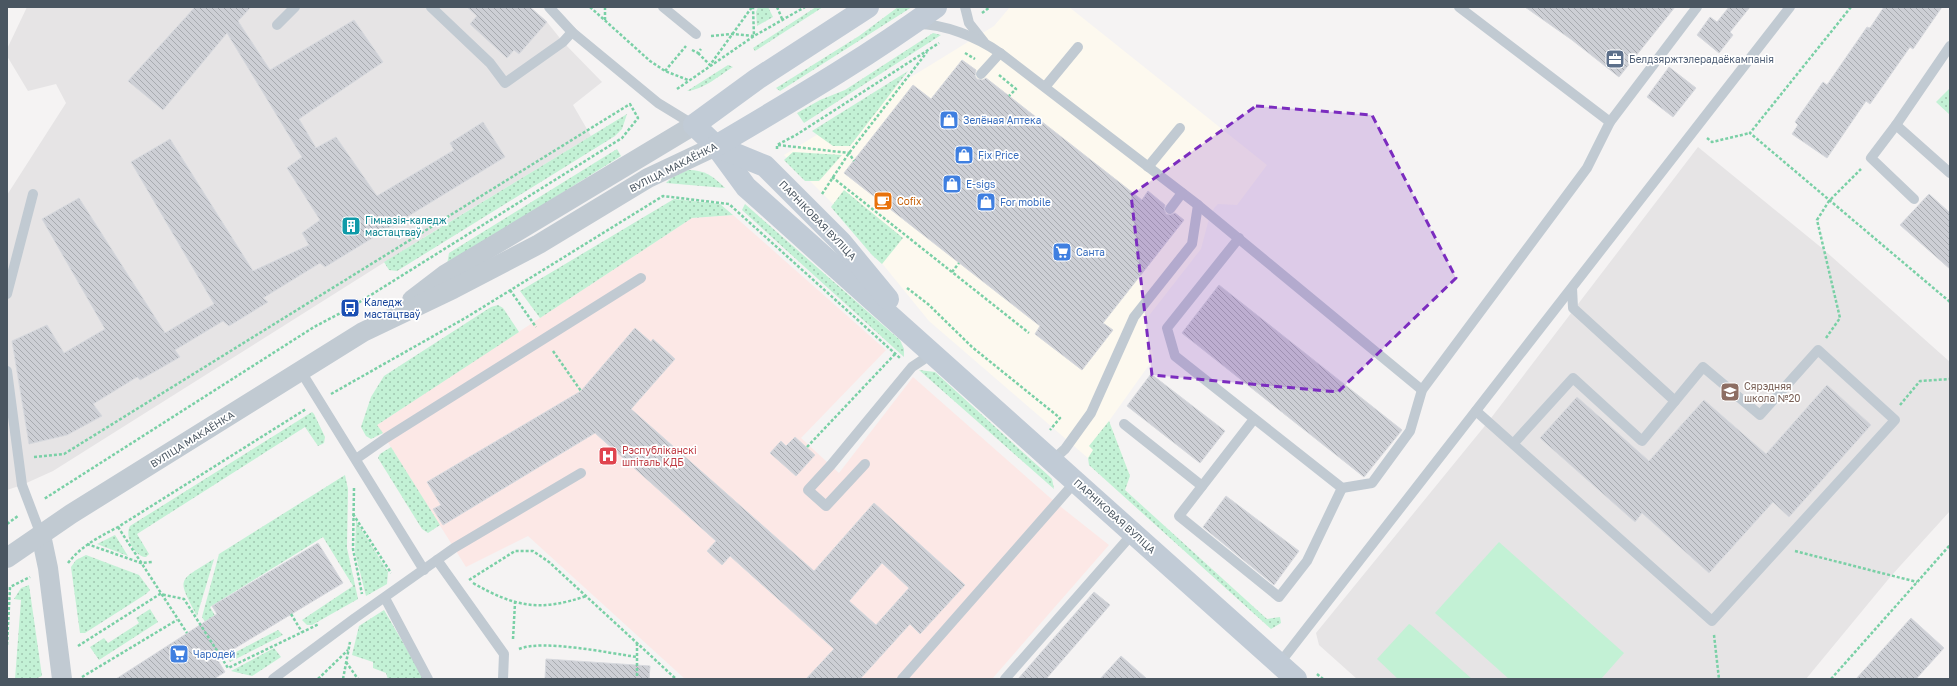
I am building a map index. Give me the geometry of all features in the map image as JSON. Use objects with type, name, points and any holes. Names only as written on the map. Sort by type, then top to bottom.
[{"type":"street","name":"ВУЛІЦА МАКАЁНКА","points":[[380,325],[446,274],[694,125],[757,79],[868,7]]},
{"type":"street","name":"ВУЛІЦА МАКАЁНКА","points":[[7,558],[42,536],[71,514],[363,332],[380,325],[539,244],[648,178],[716,146],[779,109],[913,24],[936,7]]},
{"type":"street","name":"ПАРНІКОВАЯ ВУЛІЦА","points":[[694,125],[716,146],[746,187],[933,353],[1059,454],[1076,481],[1134,532],[1285,657],[1296,679]]},
{"type":"street","points":[[42,536],[48,568],[75,678]]},
{"type":"lane","points":[[277,24],[294,7]]},
{"type":"lane","points":[[431,7],[490,63],[505,84],[563,42],[572,32]]},
{"type":"lane","name":"ПАРНІКОВАЯ ВУЛІЦА","points":[[549,7],[572,32],[658,103],[694,125]]},
{"type":"lane","points":[[663,7],[696,34]]},
{"type":"lane","points":[[965,7],[969,23],[984,42]]},
{"type":"lane","points":[[1459,7],[1610,122]]},
{"type":"lane","points":[[1239,238],[1167,328],[1175,356],[1342,488],[1372,483],[1410,431],[1422,390],[1587,168],[1610,122],[1697,7]]},
{"type":"lane","points":[[1285,657],[1790,7]]},
{"type":"lane","points":[[913,24],[928,24],[955,32],[984,42],[1000,53],[1198,205],[1422,390]]},
{"type":"lane","points":[[1914,199],[1871,158],[1896,126],[1950,46]]},
{"type":"lane","points":[[1045,87],[1078,47]]},
{"type":"lane","points":[[981,74],[1000,53]]},
{"type":"lane","points":[[1896,126],[1950,173]]},
{"type":"lane","points":[[1148,167],[1180,128]]},
{"type":"lane","points":[[1170,209],[1182,193]]},
{"type":"lane","points":[[7,294],[33,194]]},
{"type":"lane","points":[[1059,454],[1098,402],[1134,317],[1192,244],[1198,205]]},
{"type":"lane","points":[[356,459],[386,438],[641,278]]},
{"type":"lane","points":[[1572,288],[1573,308],[1675,401]]},
{"type":"lane","points":[[1476,411],[1513,444],[1712,621],[1895,420],[1818,350],[1760,415],[1703,367],[1642,441],[1573,378],[1513,444]]},
{"type":"lane","points":[[865,464],[826,506],[808,490],[912,367],[933,353]]},
{"type":"lane","points":[[300,370],[424,570]]},
{"type":"lane","points":[[7,371],[22,485],[42,536]]},
{"type":"lane","points":[[1254,419],[1179,516],[1279,597],[1307,561],[1342,488]]},
{"type":"lane","points":[[1124,424],[1202,486]]},
{"type":"lane","points":[[273,679],[355,618],[437,560],[581,473]]},
{"type":"lane","points":[[902,679],[1076,481]]},
{"type":"lane","points":[[1005,679],[1134,532]]},
{"type":"lane","points":[[437,560],[504,654],[503,679]]},
{"type":"lane","points":[[385,598],[428,679]]},
{"type":"path","points":[[590,7],[650,60],[665,71],[688,80]]},
{"type":"path","points":[[605,7],[605,20]]},
{"type":"path","points":[[753,7],[754,36]]},
{"type":"path","points":[[710,65],[753,7]]},
{"type":"path","points":[[777,7],[783,21]]},
{"type":"path","points":[[677,89],[754,36],[783,21],[805,7]]},
{"type":"path","points":[[969,23],[990,7]]},
{"type":"path","points":[[1695,129],[1712,142],[1750,133],[1851,7]]},
{"type":"path","points":[[777,145],[796,135],[955,32]]},
{"type":"path","points":[[820,198],[832,177],[849,153],[928,50]]},
{"type":"path","points":[[698,53],[710,65]]},
{"type":"path","points":[[7,524],[56,490],[314,327],[350,308],[622,138],[638,118],[630,104],[64,454],[19,459]]},
{"type":"path","points":[[1750,133],[1950,302]]},
{"type":"path","points":[[777,145],[849,153],[854,160]]},
{"type":"path","points":[[776,155],[777,145]]},
{"type":"path","points":[[1818,350],[1840,318],[1817,220],[1829,200],[1871,158]]},
{"type":"path","points":[[832,177],[1029,332]]},
{"type":"path","points":[[64,569],[76,552],[88,544],[118,527],[318,401],[467,317],[663,196],[729,204]]},
{"type":"path","points":[[952,272],[959,263]]},
{"type":"path","points":[[904,286],[928,304],[972,347],[1060,418],[1049,431],[1059,454]]},
{"type":"path","points":[[807,447],[895,354]]},
{"type":"path","points":[[1890,416],[1920,381],[1950,379]]},
{"type":"path","points":[[343,679],[355,618],[364,601],[353,549],[356,459]]},
{"type":"path","points":[[353,514],[391,572],[391,578]]},
{"type":"path","points":[[118,527],[160,594],[187,633]]},
{"type":"path","points":[[88,544],[141,563],[152,562]]},
{"type":"path","points":[[1831,679],[1950,545]]},
{"type":"path","points":[[1779,547],[1917,582]]},
{"type":"path","points":[[586,596],[563,604],[538,605],[515,603],[492,593],[469,580],[515,551],[533,551],[549,562],[586,596],[676,679]]},
{"type":"path","points":[[7,645],[10,587]]},
{"type":"path","points":[[75,640],[76,647],[160,594],[184,599],[228,668],[322,622]]},
{"type":"path","points":[[291,614],[302,632]]},
{"type":"path","points":[[75,678],[177,620]]},
{"type":"path","points":[[1712,621],[1719,679]]},
{"type":"path","points":[[637,643],[637,679]]},
{"type":"path","points":[[513,651],[527,646],[543,645],[637,657]]},
{"type":"path","points":[[318,679],[348,650]]},
{"type":"path","points":[[1285,657],[1323,679]]},
{"type":"path","points":[[346,662],[358,679]]},
{"type":"path","points":[[75,678],[80,670]]},
{"type":"highlighted area","points":[[1256,106],[1372,115],[1456,278],[1338,392],[1152,375],[1131,195]]},
{"type":"shaded area","points":[[27,7],[530,7],[547,22],[563,42],[602,82],[573,105],[591,136],[423,238],[53,471],[7,490],[7,195],[66,103],[56,84],[28,91],[7,56],[7,49]]},
{"type":"shaded area","points":[[1010,7],[1069,7],[1267,165],[1237,205],[1218,204],[1215,207],[1210,215],[1201,249],[1144,322],[1154,358],[1109,421],[1130,476],[1125,490],[929,321],[837,208],[784,155],[994,26]]},
{"type":"shaded area","name":"Сярэдняя школа №20","points":[[1698,147],[1823,249],[1950,362],[1950,511],[1891,576],[1806,679],[1357,679],[1319,645],[1316,633],[1488,422]]},
{"type":"shaded area","name":"Рэспубліканскі шпіталь КДБ","points":[[733,215],[886,350],[801,438],[839,473],[913,377],[1056,503],[1109,545],[992,679],[685,679],[528,536],[466,567],[377,425],[692,218]]},
{"type":"green space","points":[[758,7],[768,7],[773,17],[757,26],[756,12]]},
{"type":"green space","points":[[816,7],[823,7],[755,51],[753,48]]},
{"type":"green space","points":[[898,7],[912,7],[780,91],[776,88],[859,36]]},
{"type":"green space","points":[[933,33],[941,35],[804,123],[797,113],[820,100],[845,90]]},
{"type":"green space","points":[[728,65],[733,67],[705,85],[687,91]]},
{"type":"green space","points":[[908,71],[850,146],[833,146],[812,131]]},
{"type":"green space","points":[[1950,88],[1950,115],[1936,102]]},
{"type":"green space","points":[[627,114],[622,129],[615,136],[397,271],[389,270],[384,262]]},
{"type":"green space","points":[[617,149],[621,156],[447,265],[449,253]]},
{"type":"green space","points":[[793,152],[842,155],[819,181],[805,181],[784,160]]},
{"type":"green space","points":[[688,170],[708,174],[725,188],[666,183],[672,177]]},
{"type":"green space","points":[[844,190],[903,238],[882,264],[872,255],[831,207]]},
{"type":"green space","points":[[674,199],[720,204],[733,215],[692,218],[540,318],[520,291]]},
{"type":"green space","points":[[745,204],[900,340],[904,349],[904,357],[742,210]]},
{"type":"green space","points":[[498,305],[503,308],[519,332],[377,425],[383,433],[371,439],[366,436],[361,427],[371,397],[384,376],[491,307]]},
{"type":"green space","points":[[919,370],[935,372],[1049,476],[1052,479],[1054,489]]},
{"type":"green space","points":[[312,412],[325,437],[324,443],[318,446],[305,427],[137,534],[149,554],[146,557],[138,554],[128,535],[130,526]]},
{"type":"green space","points":[[1109,421],[1130,476],[1125,490],[1267,619],[1280,617],[1281,623],[1271,629],[1089,465],[1088,458],[1093,450],[1089,446]]},
{"type":"green space","points":[[391,447],[440,525],[428,533],[422,529],[378,458],[380,454]]},
{"type":"green space","points":[[345,475],[348,489],[347,548],[358,599],[312,625],[307,625],[302,620],[353,586],[323,537],[210,607],[236,652],[278,630],[283,635],[230,662],[202,617],[219,554]]},
{"type":"green space","points":[[356,521],[388,572],[387,584],[366,596],[355,552]]},
{"type":"green space","points":[[115,535],[128,556],[97,544]]},
{"type":"green space","points":[[1499,542],[1624,653],[1601,679],[1509,679],[1435,613]]},
{"type":"green space","points":[[86,555],[139,575],[150,590],[85,633],[80,633],[71,567],[76,560]]},
{"type":"green space","points":[[214,559],[197,616],[186,594],[184,582],[193,572]]},
{"type":"green space","points":[[29,585],[42,676],[35,679],[15,679],[21,600],[14,599],[21,588]]},
{"type":"green space","points":[[150,609],[158,622],[99,660],[90,647],[104,638],[108,643],[139,623],[136,618]]},
{"type":"green space","points":[[384,610],[424,679],[388,679],[386,673],[373,668],[373,662],[352,655],[359,626]]},
{"type":"green space","points":[[1409,624],[1472,679],[1398,679],[1377,659]]},
{"type":"green space","points":[[274,648],[281,657],[252,676],[231,671]]},
{"type":"building","name":"Гімназія-каледж мастацтваў","points":[[195,7],[251,7],[238,21],[270,70],[354,20],[383,62],[299,119],[316,148],[336,137],[377,196],[454,150],[450,143],[483,122],[505,157],[325,267],[320,263],[263,298],[268,302],[229,326],[223,321],[175,350],[180,357],[140,380],[137,377],[93,404],[102,416],[67,435],[29,444],[12,341],[47,325],[64,353],[105,329],[42,219],[79,198],[165,333],[214,304],[131,162],[170,139],[253,271],[309,245],[302,233],[320,220],[287,168],[302,157],[227,33],[163,110],[128,81]]},
{"type":"building","points":[[467,7],[530,7],[547,22],[519,54],[514,50],[507,58],[470,24],[477,16]]},
{"type":"building","name":"Белдзяржтэлерадаёкампанія","points":[[1525,7],[1675,7],[1619,77],[1572,40]]},
{"type":"building","points":[[1729,7],[1750,7],[1730,32],[1733,35],[1719,53],[1697,35],[1710,17],[1717,22]]},
{"type":"building","points":[[1884,7],[1942,7],[1913,49],[1910,47],[1870,104],[1866,101],[1827,158],[1792,134],[1798,125],[1795,122],[1823,82],[1827,85],[1867,27],[1870,28]]},
{"type":"building","points":[[962,60],[976,70],[975,76],[977,79],[983,80],[986,78],[1142,200],[1148,191],[1165,205],[1164,209],[1166,214],[1170,215],[1175,213],[1184,220],[1103,323],[1113,330],[1082,370],[1035,334],[1040,326],[844,173],[913,85],[931,99]]},
{"type":"building","points":[[1669,67],[1696,88],[1673,117],[1647,97]]},
{"type":"building","points":[[1929,194],[1950,213],[1950,269],[1900,225]]},
{"type":"building","points":[[1219,285],[1402,430],[1364,477],[1182,333]]},
{"type":"building","points":[[635,328],[651,342],[653,339],[675,359],[631,409],[814,571],[874,503],[965,585],[920,634],[910,624],[860,679],[806,679],[834,649],[730,556],[722,565],[707,551],[716,541],[595,433],[443,525],[433,509],[441,505],[427,482],[581,391]],"holes":[[[882,563],[909,588],[876,625],[849,601]]]},
{"type":"building","points":[[1151,374],[1225,431],[1200,463],[1127,406]]},
{"type":"building","points":[[1827,385],[1871,425],[1789,517],[1773,502],[1709,573],[1642,513],[1635,522],[1540,438],[1577,397],[1649,461],[1704,400],[1766,454]]},
{"type":"building","points":[[795,437],[815,455],[796,476],[770,453],[781,441],[786,446]]},
{"type":"building","points":[[1226,496],[1299,551],[1274,585],[1203,527]]},
{"type":"building","points":[[318,543],[343,583],[217,659],[225,672],[214,679],[116,679],[217,614],[212,606]]},
{"type":"building","points":[[1094,592],[1110,605],[1046,679],[1018,679]]},
{"type":"building","points":[[1911,618],[1944,648],[1916,679],[1856,679]]},
{"type":"building","points":[[1121,656],[1147,679],[1100,679]]},
{"type":"building","points":[[546,659],[650,666],[649,679],[545,679]]},
{"type":"place","name":"Белдзяржтэлерадаёкампанія","points":[[1615,59]]},
{"type":"place","name":"Зелёная Аптека","points":[[949,120]]},
{"type":"place","name":"Fix Price","points":[[964,155]]},
{"type":"place","name":"E-sigs","points":[[952,184]]},
{"type":"place","name":"Cofix","points":[[883,201]]},
{"type":"place","name":"For mobile","points":[[986,202]]},
{"type":"place","name":"Гімназія-каледж мастацтваў","points":[[351,226]]},
{"type":"place","name":"Санта","points":[[1062,252]]},
{"type":"place","name":"Каледж мастацтваў","points":[[350,308]]},
{"type":"place","name":"Сярэдняя школа №20","points":[[1730,392]]},
{"type":"place","name":"Рэспубліканскі шпіталь КДБ","points":[[608,456]]},
{"type":"place","name":"Чародей","points":[[179,654]]}]
